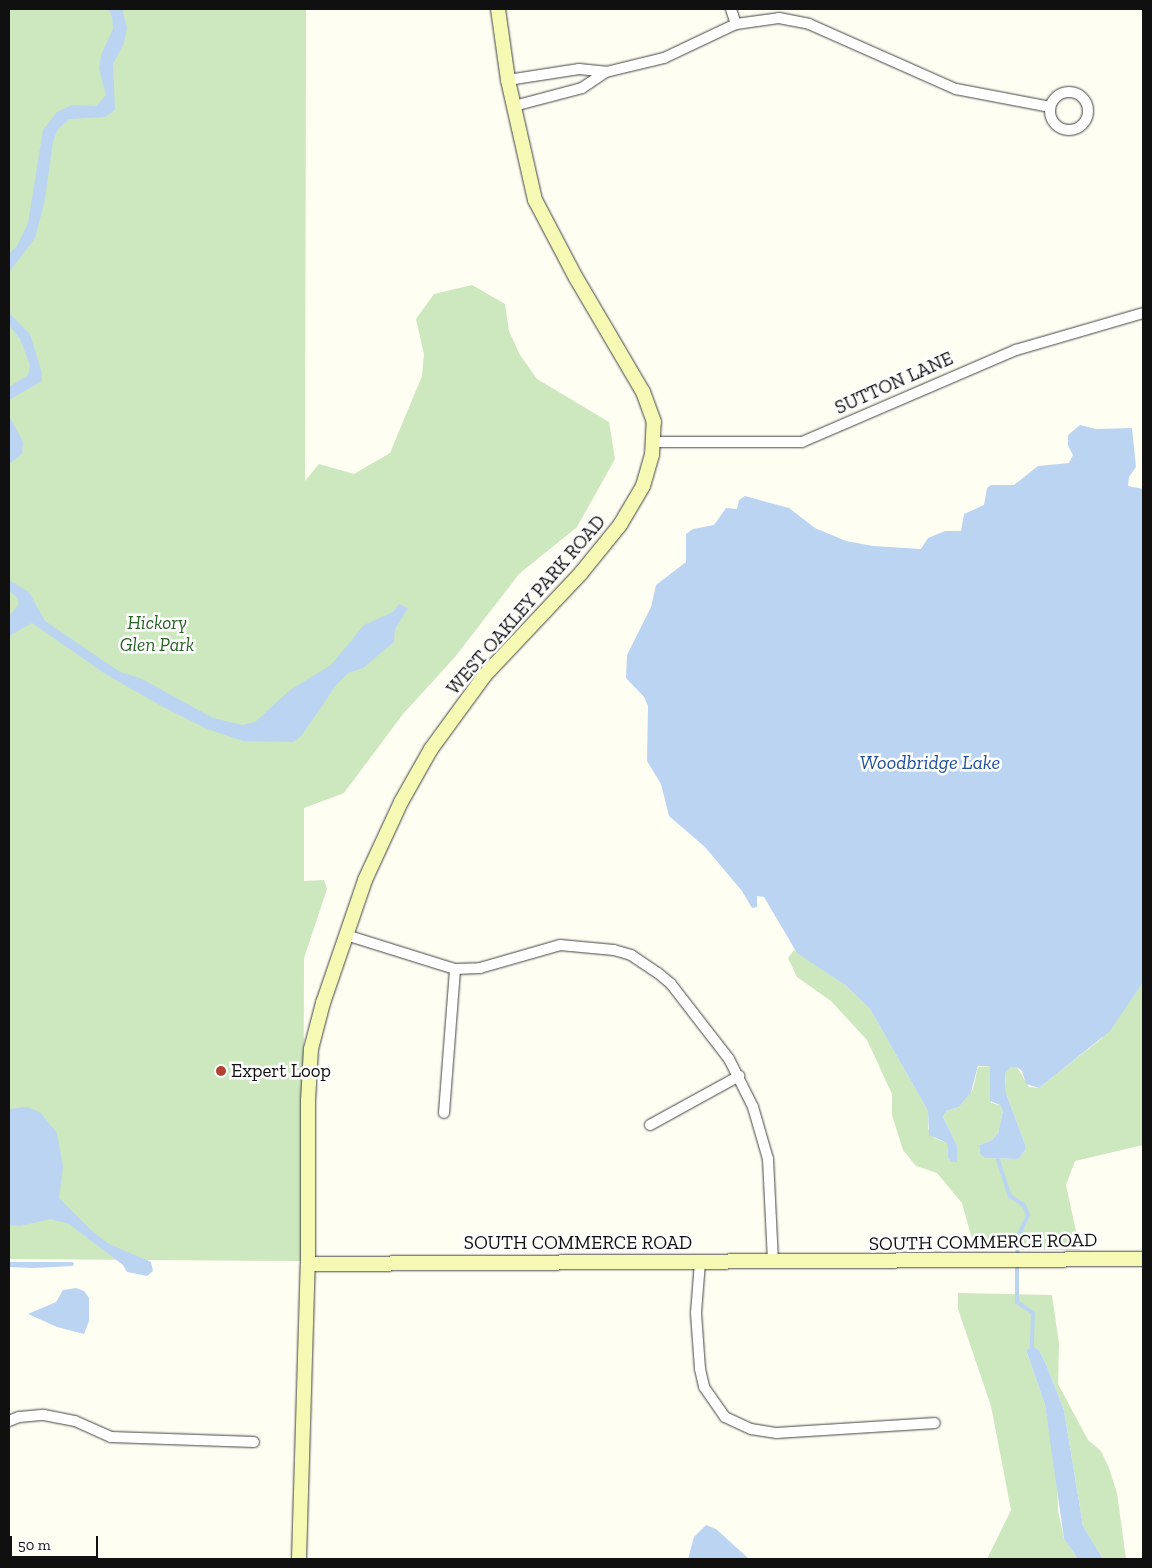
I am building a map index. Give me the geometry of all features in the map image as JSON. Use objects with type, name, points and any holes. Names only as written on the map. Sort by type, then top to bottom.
[{"type":"street","name":"WEST OAKLEY PARK ROAD","points":[[308,1264],[308,1101],[311,1049],[323,1003],[365,880],[401,802],[431,749],[485,675],[580,573],[620,525],[643,486],[653,442],[654,422],[639,384],[543,220],[528,176],[508,80],[498,9]]},
{"type":"street","points":[[731,9],[736,24]]},
{"type":"street","points":[[508,80],[579,69],[606,72],[664,58],[736,24],[779,18],[809,24],[956,90],[1050,107]]},
{"type":"street","points":[[514,106],[582,88],[606,72]]},
{"type":"street","name":"SUTTON LANE","points":[[653,442],[802,442],[1016,350],[1143,313]]},
{"type":"street","points":[[346,935],[455,969],[480,968],[560,945],[584,945],[631,955],[671,984],[739,1076],[768,1159],[773,1262]]},
{"type":"street","points":[[444,1113],[455,969]]},
{"type":"street","points":[[650,1125],[739,1076]]},
{"type":"street","name":"SOUTH COMMERCE ROAD","points":[[308,1264],[1143,1259]]},
{"type":"street","points":[[700,1262],[696,1313],[700,1369],[704,1387],[725,1417],[750,1430],[776,1433],[935,1424]]},
{"type":"street","points":[[299,1559],[308,1264]]},
{"type":"street","points":[[9,1419],[44,1415],[75,1421],[111,1437],[254,1442]]},
{"type":"green space","name":"Hickory Glen Park","points":[[9,9],[306,9],[305,481],[319,464],[354,474],[390,453],[422,376],[424,354],[416,319],[434,294],[472,285],[505,304],[509,331],[520,355],[537,379],[609,422],[615,459],[577,527],[519,574],[455,657],[403,714],[344,793],[304,808],[304,881],[324,880],[327,889],[304,958],[303,1261],[9,1259]]},
{"type":"green space","points":[[794,950],[845,985],[870,1009],[928,1111],[928,1129],[934,1138],[947,1143],[948,1158],[957,1162],[957,1145],[943,1117],[946,1111],[959,1107],[973,1089],[978,1067],[990,1066],[991,1103],[1000,1105],[1003,1111],[998,1133],[992,1140],[979,1145],[980,1154],[986,1158],[1018,1159],[1025,1151],[1025,1144],[1006,1093],[1005,1074],[1010,1067],[1017,1067],[1029,1087],[1039,1088],[1102,1038],[1143,982],[1143,1145],[1075,1161],[1066,1185],[1080,1250],[975,1250],[962,1203],[937,1173],[916,1166],[903,1150],[892,1115],[892,1094],[867,1040],[831,1001],[797,977],[788,958]]},
{"type":"green space","points":[[958,1293],[1052,1295],[1059,1344],[1058,1384],[1088,1440],[1101,1451],[1109,1468],[1117,1493],[1126,1559],[1103,1559],[1083,1526],[1064,1410],[1046,1364],[1039,1350],[1033,1346],[1026,1350],[1045,1405],[1057,1479],[1058,1510],[1064,1539],[1078,1559],[987,1559],[1011,1510],[991,1406],[958,1309]]},
{"type":"water","points":[[108,9],[122,9],[127,28],[124,43],[113,64],[115,110],[105,117],[69,119],[58,129],[53,141],[45,199],[35,238],[9,272],[9,254],[17,246],[28,223],[43,130],[57,112],[72,105],[96,106],[106,95],[99,69],[101,55],[113,29],[112,16]]},
{"type":"water","points":[[9,313],[30,334],[42,373],[42,381],[9,400],[9,387],[28,375],[30,365],[20,339],[9,325]]},
{"type":"water","points":[[9,416],[23,442],[22,454],[9,464]]},
{"type":"water","name":"Woodbridge Lake","points":[[1080,425],[1096,429],[1132,428],[1136,467],[1129,477],[1128,486],[1143,489],[1143,982],[1110,1031],[1039,1088],[1026,1084],[1022,1071],[1017,1067],[1010,1067],[1005,1074],[1006,1093],[1025,1144],[1025,1151],[1018,1159],[985,1158],[980,1154],[979,1145],[992,1140],[998,1133],[1003,1111],[1000,1105],[990,1101],[990,1066],[978,1066],[971,1092],[959,1107],[946,1111],[943,1117],[957,1145],[957,1162],[952,1162],[948,1158],[947,1143],[929,1135],[928,1111],[870,1009],[845,985],[797,953],[764,897],[757,896],[757,907],[752,908],[742,891],[705,847],[669,816],[661,784],[647,761],[648,706],[644,697],[626,678],[627,655],[651,607],[656,585],[686,562],[686,534],[693,529],[714,525],[726,508],[737,509],[739,500],[745,496],[789,508],[815,528],[846,541],[873,546],[921,549],[928,538],[945,531],[961,531],[964,514],[984,505],[987,488],[991,485],[1014,485],[1038,466],[1069,463],[1073,455],[1068,446],[1068,435]]},
{"type":"water","points":[[9,580],[29,592],[45,621],[120,672],[142,679],[213,718],[242,725],[255,722],[290,690],[331,665],[364,625],[393,612],[399,604],[408,608],[395,629],[394,642],[363,668],[348,673],[337,684],[302,735],[294,742],[243,741],[207,729],[165,708],[107,675],[32,623],[9,636],[9,616],[19,604],[17,597],[9,591]]},
{"type":"water","points":[[26,1107],[40,1112],[57,1133],[63,1166],[59,1198],[92,1231],[109,1244],[151,1262],[153,1271],[147,1276],[127,1272],[123,1265],[69,1224],[50,1219],[20,1226],[9,1225],[9,1109]]},
{"type":"water","points":[[9,1262],[74,1263],[73,1266],[34,1268],[9,1267]]},
{"type":"water","points":[[76,1288],[84,1291],[89,1298],[89,1321],[84,1334],[57,1327],[28,1314],[56,1302],[63,1290]]},
{"type":"water","points":[[1033,1346],[1039,1350],[1046,1364],[1064,1410],[1083,1526],[1103,1559],[1078,1559],[1064,1539],[1045,1405],[1026,1350]]},
{"type":"water","points":[[706,1525],[716,1529],[749,1559],[688,1559],[694,1537]]},
{"type":"waterway","points":[[998,1160],[1010,1196],[1024,1205],[1028,1215],[1019,1234],[1017,1256]]},
{"type":"waterway","points":[[1017,1263],[1017,1302],[1033,1313],[1032,1347]]},
{"type":"place","name":"Expert Loop","points":[[221,1071]]}]
